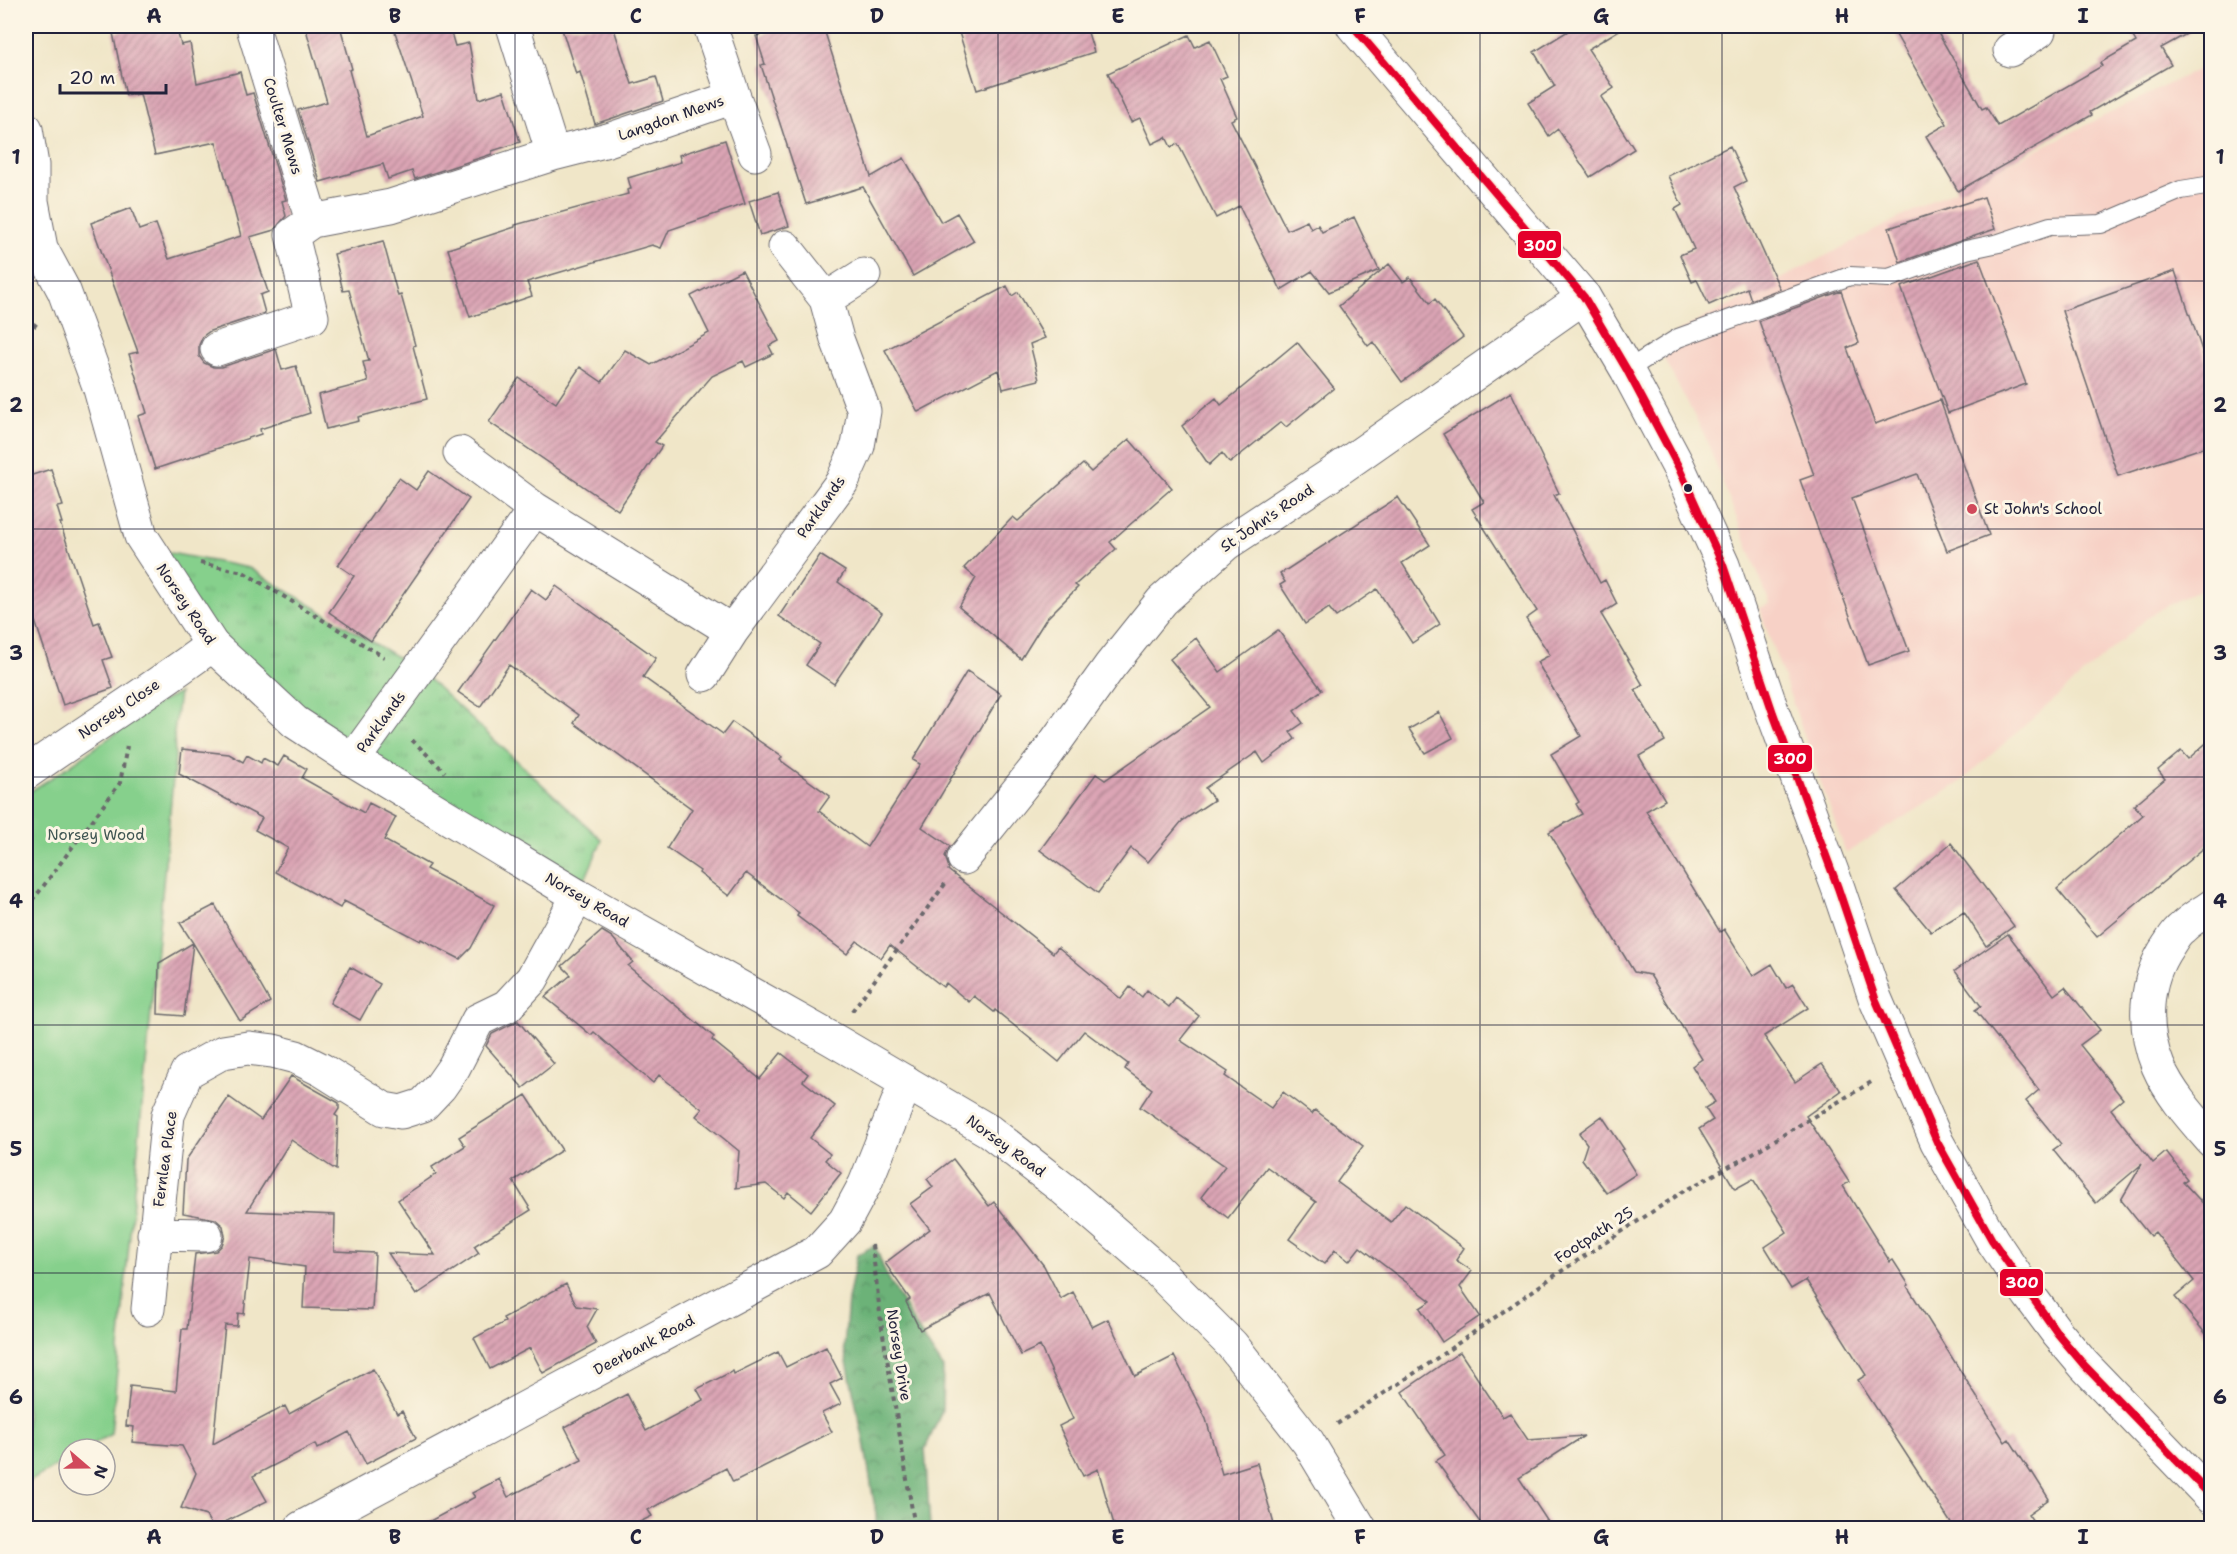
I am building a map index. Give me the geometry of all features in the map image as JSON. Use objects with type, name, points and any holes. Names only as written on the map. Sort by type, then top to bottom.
[{"type":"street","points":[[513,26],[553,154]]},
{"type":"street","name":"Langdon Mews","points":[[710,26],[755,154]]},
{"type":"street","points":[[1353,26],[1584,297],[1627,370],[1678,466],[1724,565],[1773,713],[1838,888],[1875,998],[1937,1142],[1992,1240],[2029,1295],[2084,1365],[2211,1498]]},
{"type":"street","points":[[2010,50],[2042,27]]},
{"type":"street","name":"Coulter Mews","points":[[254,30],[312,221]]},
{"type":"street","name":"Langdon Mews","points":[[312,221],[392,206],[553,154],[608,140],[734,97]]},
{"type":"street","name":"Norsey Road","points":[[26,129],[32,165],[33,250],[64,291],[100,388],[141,536],[212,645],[295,722],[353,760],[579,896],[989,1131],[1065,1190],[1153,1266],[1232,1345],[1308,1442],[1360,1528]]},
{"type":"street","points":[[217,349],[312,316],[292,236],[312,221]]},
{"type":"street","name":"Parklands","points":[[704,675],[732,631],[842,482],[858,446],[864,411],[837,339],[826,299],[785,247]]},
{"type":"street","points":[[826,299],[864,275]]},
{"type":"street","name":"St John's Road","points":[[964,858],[1044,758],[1110,666],[1162,601],[1226,544],[1329,476],[1584,297]]},
{"type":"street","points":[[460,453],[536,509],[732,631]]},
{"type":"street","name":"Parklands","points":[[353,760],[536,509]]},
{"type":"street","name":"Norsey Close","points":[[26,773],[129,701],[182,668],[212,645]]},
{"type":"street","name":"Fernlea Place","points":[[148,1309],[168,1115],[188,1072],[223,1052],[248,1048],[273,1051],[296,1057],[322,1070],[384,1109],[401,1112],[423,1105],[454,1067],[478,1020],[507,1006],[532,979],[579,896]]},
{"type":"street","points":[[2211,906],[2180,929],[2157,962],[2150,984],[2148,1006],[2150,1035],[2158,1066],[2182,1105],[2211,1141]]},
{"type":"street","name":"Deerbank Road","points":[[301,1528],[817,1252],[845,1221],[865,1184],[906,1082]]},
{"type":"street","points":[[154,1234],[206,1235]]},
{"type":"lane","points":[[1627,370],[1678,338],[1850,276],[1889,278],[1966,250],[1999,243],[2049,226],[2101,224],[2181,190],[2211,185]]},
{"type":"path","points":[[152,553],[243,572],[414,676]]},
{"type":"path","points":[[26,907],[120,783],[132,723],[129,701]]},
{"type":"path","points":[[832,1039],[964,858]]},
{"type":"path","name":"Footpath 25","points":[[1308,1442],[1427,1365],[1551,1278],[1684,1191],[1753,1154],[1902,1062]]},
{"type":"path","name":"Norsey Drive","points":[[871,1242],[881,1322],[915,1528]]},
{"type":"shaded area","name":"St John's School","points":[[2211,63],[2211,584],[2147,618],[1958,784],[1846,853],[1759,608],[1770,604],[1704,434],[1666,363],[1658,342],[1905,215]]},
{"type":"green space","points":[[149,549],[249,568],[419,670],[602,840],[578,896],[295,722]]},
{"type":"green space","name":"Norsey Wood","points":[[179,693],[174,733],[175,758],[111,1434],[106,1437],[57,1437],[57,1465],[26,1484],[26,794],[159,703]]},
{"type":"green space","points":[[875,1245],[885,1272],[943,1368],[942,1411],[925,1449],[930,1528],[876,1528],[876,1514],[864,1442],[844,1348],[848,1300],[857,1255]]},
{"type":"building","points":[[146,26],[176,26],[181,45],[190,43],[197,83],[240,72],[246,95],[253,93],[286,200],[282,201],[286,216],[274,230],[250,237],[268,292],[260,295],[265,313],[210,331],[203,336],[199,345],[199,356],[204,363],[213,367],[222,367],[276,349],[282,370],[296,366],[310,413],[260,429],[261,434],[155,469],[138,416],[147,413],[129,354],[138,352],[91,223],[131,208],[139,230],[156,224],[169,259],[241,236],[216,142],[155,155],[140,94],[126,96],[113,33]]},
{"type":"building","points":[[305,26],[340,26],[367,136],[423,116],[393,26],[449,26],[455,46],[469,43],[479,99],[504,91],[520,142],[492,151],[492,154],[415,179],[412,171],[388,179],[383,164],[320,182],[298,110],[327,102]]},
{"type":"building","points":[[561,26],[613,26],[632,84],[656,77],[663,101],[595,124],[580,72],[576,74]]},
{"type":"building","points":[[768,26],[823,26],[871,177],[904,158],[941,222],[957,213],[974,241],[913,276],[863,187],[806,204],[761,65],[765,64],[756,36],[770,32]]},
{"type":"building","points":[[957,26],[1086,26],[1094,52],[977,90]]},
{"type":"building","points":[[1576,26],[1626,26],[1588,49],[1614,88],[1601,97],[1634,149],[1590,177],[1558,129],[1549,136],[1528,103],[1555,86],[1534,52]]},
{"type":"building","points":[[1891,26],[1934,26],[1982,109],[1986,107],[1998,126],[2102,66],[2100,63],[2136,42],[2127,26],[2201,26],[2161,48],[2171,65],[2090,112],[2092,115],[1958,191],[1926,136],[1947,124]]},
{"type":"building","points":[[1189,35],[1195,47],[1210,40],[1227,76],[1220,79],[1237,117],[1231,120],[1287,230],[1307,221],[1311,229],[1318,225],[1322,232],[1354,217],[1379,270],[1329,292],[1312,271],[1281,290],[1239,206],[1216,218],[1178,144],[1171,147],[1166,137],[1152,144],[1140,118],[1131,122],[1108,73]]},
{"type":"building","points":[[725,140],[745,204],[669,230],[661,248],[652,245],[527,282],[532,296],[470,317],[448,249],[515,227],[515,225],[628,194],[627,190],[631,189],[628,178],[681,162],[679,155]]},
{"type":"building","points":[[1730,146],[1746,181],[1734,187],[1780,289],[1751,300],[1747,288],[1709,305],[1697,280],[1692,282],[1680,255],[1694,249],[1675,209],[1682,205],[1668,176]]},
{"type":"building","points":[[778,192],[789,226],[760,235],[749,201]]},
{"type":"building","points":[[1984,197],[1995,229],[1900,262],[1889,228]]},
{"type":"building","points":[[383,241],[398,296],[401,295],[415,345],[413,346],[427,399],[358,417],[359,421],[326,429],[318,395],[368,382],[363,362],[369,361],[349,290],[343,291],[334,254]]},
{"type":"building","points":[[1979,259],[2026,384],[1948,413],[1901,287]]},
{"type":"building","points":[[1389,264],[1403,282],[1410,277],[1430,303],[1435,299],[1463,337],[1402,382],[1373,342],[1368,346],[1339,306]]},
{"type":"building","points":[[742,270],[779,341],[769,346],[773,354],[746,367],[743,361],[712,376],[655,442],[662,446],[618,510],[489,422],[519,378],[556,403],[580,367],[602,382],[625,350],[651,365],[709,333],[691,296]]},
{"type":"building","points":[[2175,271],[2211,377],[2211,445],[2118,476],[2062,311]]},
{"type":"building","points":[[1007,286],[1012,296],[1018,292],[1045,338],[1030,344],[1039,380],[1003,389],[998,370],[918,412],[885,350]]},
{"type":"building","points":[[1841,291],[1859,343],[1847,348],[1875,424],[1940,400],[1989,535],[1947,551],[1917,474],[1852,498],[1909,651],[1868,665],[1800,480],[1814,475],[1759,321]]},
{"type":"building","points":[[1297,342],[1334,388],[1286,427],[1281,422],[1230,463],[1222,453],[1209,465],[1182,426],[1216,398],[1221,405]]},
{"type":"building","points":[[1511,392],[1559,493],[1554,495],[1600,583],[1605,580],[1617,604],[1601,614],[1643,685],[1635,690],[1665,741],[1639,756],[1665,800],[1646,811],[1720,932],[1724,929],[1753,976],[1772,964],[1786,988],[1793,984],[1808,1008],[1764,1036],[1795,1082],[1822,1064],[1841,1091],[1806,1116],[1849,1182],[1843,1186],[1890,1262],[1893,1260],[1909,1285],[1907,1286],[2005,1442],[2009,1439],[2049,1499],[2028,1514],[2038,1528],[1954,1528],[1858,1380],[1866,1375],[1806,1280],[1791,1289],[1765,1247],[1787,1232],[1753,1179],[1735,1189],[1699,1129],[1713,1120],[1705,1108],[1715,1102],[1692,1066],[1702,1059],[1650,975],[1634,972],[1549,832],[1582,814],[1576,804],[1579,802],[1551,754],[1581,736],[1537,662],[1550,655],[1526,619],[1537,611],[1472,509],[1484,502],[1443,434]]},
{"type":"building","points":[[1129,439],[1172,488],[1110,542],[1116,549],[1075,585],[1078,587],[1046,619],[1021,659],[959,607],[976,578],[964,568],[1013,517],[1018,521],[1083,464],[1091,472]]},
{"type":"building","points":[[51,469],[63,506],[57,507],[62,523],[60,523],[94,624],[99,622],[112,657],[103,660],[113,688],[63,705],[33,615],[26,618],[26,477]]},
{"type":"building","points":[[429,471],[469,499],[371,641],[329,612],[354,576],[338,565],[399,478],[416,490]]},
{"type":"building","points":[[1398,497],[1430,545],[1402,563],[1440,624],[1412,643],[1377,589],[1336,617],[1329,608],[1305,624],[1280,585],[1285,582],[1280,574]]},
{"type":"building","points":[[820,555],[845,571],[838,582],[882,613],[834,684],[806,665],[820,644],[779,616]]},
{"type":"building","points":[[556,586],[656,658],[643,677],[723,734],[732,722],[782,757],[780,760],[830,796],[819,811],[867,847],[920,764],[913,760],[967,671],[1001,694],[922,827],[950,846],[945,856],[948,870],[1053,953],[1058,947],[1121,999],[1130,987],[1142,997],[1147,990],[1169,1007],[1176,998],[1199,1016],[1180,1040],[1228,1072],[1225,1076],[1271,1108],[1283,1092],[1312,1114],[1315,1110],[1363,1146],[1337,1182],[1391,1222],[1405,1204],[1464,1248],[1456,1260],[1472,1271],[1460,1287],[1480,1316],[1442,1342],[1420,1308],[1431,1301],[1360,1247],[1349,1261],[1335,1250],[1324,1264],[1289,1239],[1316,1202],[1267,1167],[1228,1218],[1201,1197],[1225,1166],[1140,1107],[1152,1089],[1125,1069],[1128,1064],[1084,1031],[1059,1062],[995,1010],[994,1012],[974,996],[969,1002],[946,983],[943,987],[890,945],[881,958],[857,941],[847,954],[797,916],[799,913],[746,873],[729,896],[699,873],[700,871],[667,848],[692,809],[574,723],[579,715],[509,665],[480,707],[458,692],[531,589],[546,600]]},
{"type":"building","points":[[1278,630],[1322,690],[1294,711],[1303,723],[1290,732],[1295,739],[1264,763],[1257,752],[1205,788],[1214,800],[1182,821],[1148,862],[1131,848],[1098,893],[1040,850],[1096,774],[1105,780],[1210,707],[1170,659],[1196,638],[1220,672]]},
{"type":"building","points":[[1439,712],[1453,738],[1425,753],[1409,729]]},
{"type":"building","points":[[2211,739],[2211,842],[2097,937],[2057,889],[2143,815],[2134,805],[2165,779],[2158,770],[2181,751],[2188,759]]},
{"type":"building","points":[[182,749],[229,754],[243,762],[247,755],[261,763],[263,758],[278,766],[284,756],[307,769],[302,778],[364,813],[369,803],[396,817],[384,840],[429,865],[426,869],[494,905],[471,948],[460,959],[344,901],[340,908],[275,872],[288,848],[255,830],[262,818],[179,774]]},
{"type":"building","points":[[1951,843],[2014,926],[1986,946],[1964,912],[1931,932],[1896,890]]},
{"type":"building","points":[[215,905],[270,1002],[240,1021],[180,923]]},
{"type":"building","points":[[602,931],[612,937],[633,962],[628,966],[714,1037],[712,1040],[760,1079],[781,1053],[808,1074],[803,1081],[835,1106],[810,1138],[830,1154],[825,1160],[841,1173],[811,1211],[788,1192],[784,1198],[766,1184],[736,1188],[739,1151],[696,1116],[702,1109],[659,1075],[653,1083],[594,1032],[591,1035],[545,997],[571,975],[562,966]]},
{"type":"building","points":[[2008,934],[2054,995],[2065,987],[2100,1030],[2080,1045],[2123,1099],[2111,1109],[2153,1163],[2166,1152],[2187,1179],[2183,1182],[2211,1212],[2211,1340],[2175,1297],[2194,1281],[2155,1232],[2150,1236],[2121,1200],[2142,1164],[2096,1203],[2053,1150],[2061,1144],[2026,1101],[2039,1090],[1975,1010],[1981,1006],[1955,971]]},
{"type":"building","points":[[193,943],[184,1016],[158,1014],[159,963]]},
{"type":"building","points":[[350,967],[380,984],[360,1020],[330,1003]]},
{"type":"building","points":[[518,1021],[554,1064],[523,1088],[486,1046],[492,1034]]},
{"type":"building","points":[[291,1076],[339,1103],[339,1109],[335,1115],[338,1117],[336,1170],[291,1140],[247,1211],[335,1215],[334,1251],[375,1253],[372,1310],[303,1308],[305,1267],[250,1259],[244,1314],[238,1313],[237,1326],[225,1325],[213,1444],[285,1406],[289,1414],[373,1369],[397,1414],[402,1411],[416,1438],[366,1464],[349,1432],[317,1449],[315,1444],[253,1476],[267,1501],[213,1528],[206,1516],[181,1508],[196,1473],[182,1446],[132,1442],[134,1427],[126,1426],[130,1386],[176,1391],[182,1329],[187,1329],[195,1254],[216,1251],[222,1245],[225,1236],[223,1226],[215,1219],[183,1213],[186,1160],[229,1097],[261,1120]]},
{"type":"building","points":[[526,1095],[562,1150],[513,1181],[531,1210],[474,1246],[479,1253],[416,1295],[388,1253],[435,1255],[398,1200],[436,1174],[432,1167],[465,1146],[459,1137]]},
{"type":"building","points":[[1602,1116],[1624,1149],[1621,1150],[1636,1174],[1607,1193],[1582,1159],[1587,1144],[1579,1133]]},
{"type":"building","points":[[953,1159],[989,1206],[994,1202],[1044,1266],[1061,1299],[1073,1292],[1092,1327],[1108,1319],[1135,1376],[1174,1356],[1206,1419],[1222,1474],[1257,1463],[1275,1528],[1115,1528],[1098,1469],[1083,1476],[1059,1426],[1073,1419],[1040,1346],[1021,1355],[990,1293],[920,1330],[906,1302],[910,1299],[885,1263],[930,1229],[910,1204],[933,1187],[927,1179]]},
{"type":"building","points":[[566,1284],[577,1306],[597,1309],[587,1327],[596,1344],[543,1373],[530,1348],[490,1369],[474,1338],[505,1322],[503,1318]]},
{"type":"building","points":[[826,1347],[842,1378],[830,1384],[841,1404],[822,1413],[832,1432],[733,1482],[726,1468],[648,1510],[652,1516],[628,1528],[417,1528],[475,1497],[472,1493],[499,1479],[508,1497],[582,1460],[565,1427],[627,1394],[646,1431],[703,1400],[697,1389],[733,1371],[734,1374],[778,1352],[786,1367]]},
{"type":"building","points":[[1460,1352],[1503,1417],[1510,1413],[1528,1440],[1584,1436],[1519,1478],[1552,1528],[1484,1528],[1436,1461],[1445,1455],[1402,1392]]},
{"type":"transit line","name":"300","points":[[1353,26],[1584,297],[1627,370],[1678,466],[1723,565],[1773,713],[1838,888],[1875,998],[1937,1142],[1992,1240],[2058,1334],[2084,1365],[2212,1497]]},
{"type":"place","name":"St John's School","points":[[1972,509]]}]
